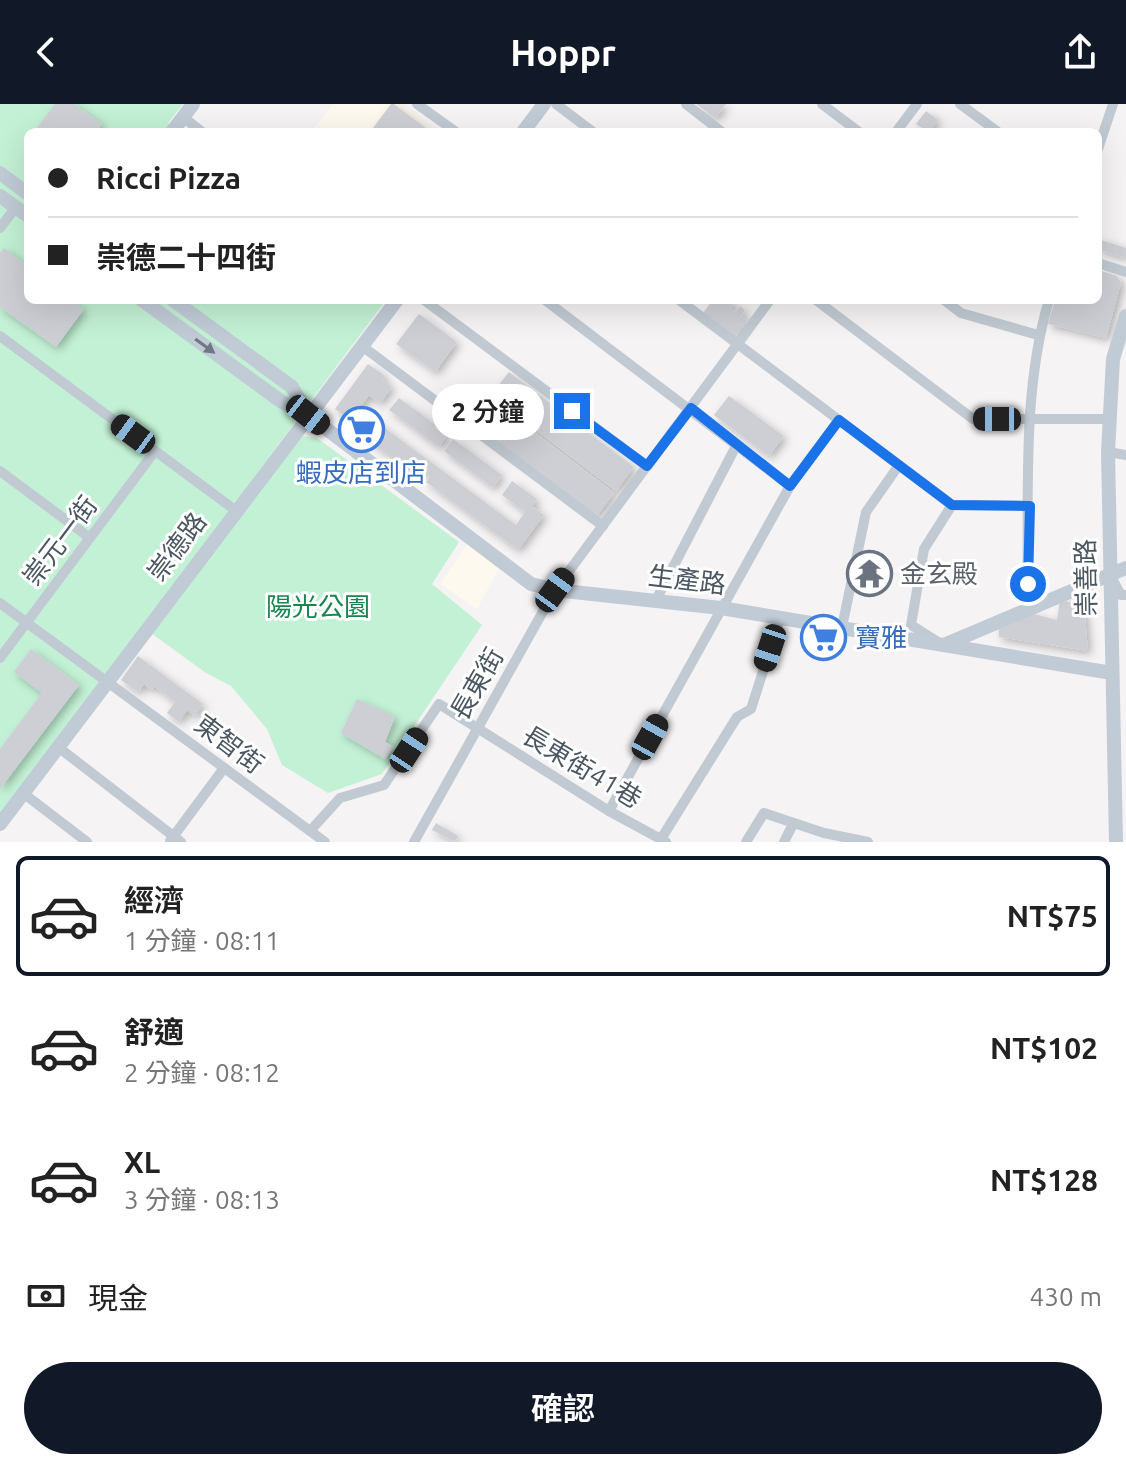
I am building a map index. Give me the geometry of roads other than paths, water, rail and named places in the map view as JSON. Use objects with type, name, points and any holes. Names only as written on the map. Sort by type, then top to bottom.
[{"type":"street","points":[[175,128],[193,104]]},
{"type":"street","points":[[417,104],[450,128]]},
{"type":"street","points":[[526,128],[544,104]]},
{"type":"street","points":[[556,104],[588,128]]},
{"type":"street","points":[[686,104],[717,128]]},
{"type":"street","points":[[822,104],[854,128]]},
{"type":"street","points":[[899,128],[917,104]]},
{"type":"street","points":[[960,104],[993,128]]},
{"type":"street","points":[[1102,137],[1113,104]]},
{"type":"street","points":[[183,117],[197,128]]},
{"type":"street","points":[[0,173],[24,191]]},
{"type":"street","points":[[0,196],[22,212],[0,228]]},
{"type":"street","points":[[1102,264],[1126,272]]},
{"type":"street","name":"生產路","points":[[147,304],[282,402],[308,415],[531,584],[555,590],[721,608],[1119,675]]},
{"type":"street","name":"生產路","points":[[178,304],[292,387],[308,415]]},
{"type":"street","name":"崇德路","points":[[0,824],[394,304]]},
{"type":"street","points":[[429,304],[647,466]]},
{"type":"street","points":[[550,304],[790,486]]},
{"type":"street","points":[[684,304],[952,505],[1030,506]]},
{"type":"street","name":"長東街","points":[[414,842],[555,590],[767,304]]},
{"type":"street","points":[[821,304],[973,419],[1110,419]]},
{"type":"street","points":[[949,304],[961,313],[1038,335]]},
{"type":"street","points":[[1027,610],[1030,418],[1038,335],[1048,304]]},
{"type":"street","name":"崇善路","points":[[1116,842],[1119,675],[1110,576],[1108,452],[1126,316]]},
{"type":"street","points":[[0,336],[235,510]]},
{"type":"street","points":[[362,346],[603,526]]},
{"type":"street","points":[[609,811],[790,486],[839,420]]},
{"type":"street","points":[[656,600],[736,446]]},
{"type":"street","name":"崇元一街","points":[[0,658],[155,451]]},
{"type":"street","points":[[1108,452],[1126,455]]},
{"type":"street","points":[[842,627],[866,512],[899,465]]},
{"type":"street","points":[[0,471],[90,538]]},
{"type":"street","points":[[952,505],[924,549],[911,625],[944,645],[1126,568]]},
{"type":"street","points":[[1110,576],[1121,595],[1126,595]]},
{"type":"street","name":"東智街","points":[[0,603],[325,842]]},
{"type":"street","points":[[664,840],[737,717],[751,709],[780,618]]},
{"type":"street","name":"長東街41巷","points":[[310,831],[340,798],[384,785],[439,704],[609,811],[664,840]]},
{"type":"street","points":[[58,747],[175,840],[224,768]]},
{"type":"street","points":[[23,793],[87,842]]},
{"type":"street","points":[[746,842],[764,813],[793,824],[868,842]]},
{"type":"street","points":[[784,842],[793,824]]},
{"type":"place","name":"蝦皮店到店","points":[[361,430]]},
{"type":"place","name":"金玄殿","points":[[869,574]]},
{"type":"place","name":"寶雅","points":[[824,638]]},
{"type":"park label","name":"陽光公園","points":[[318,607]]}]
